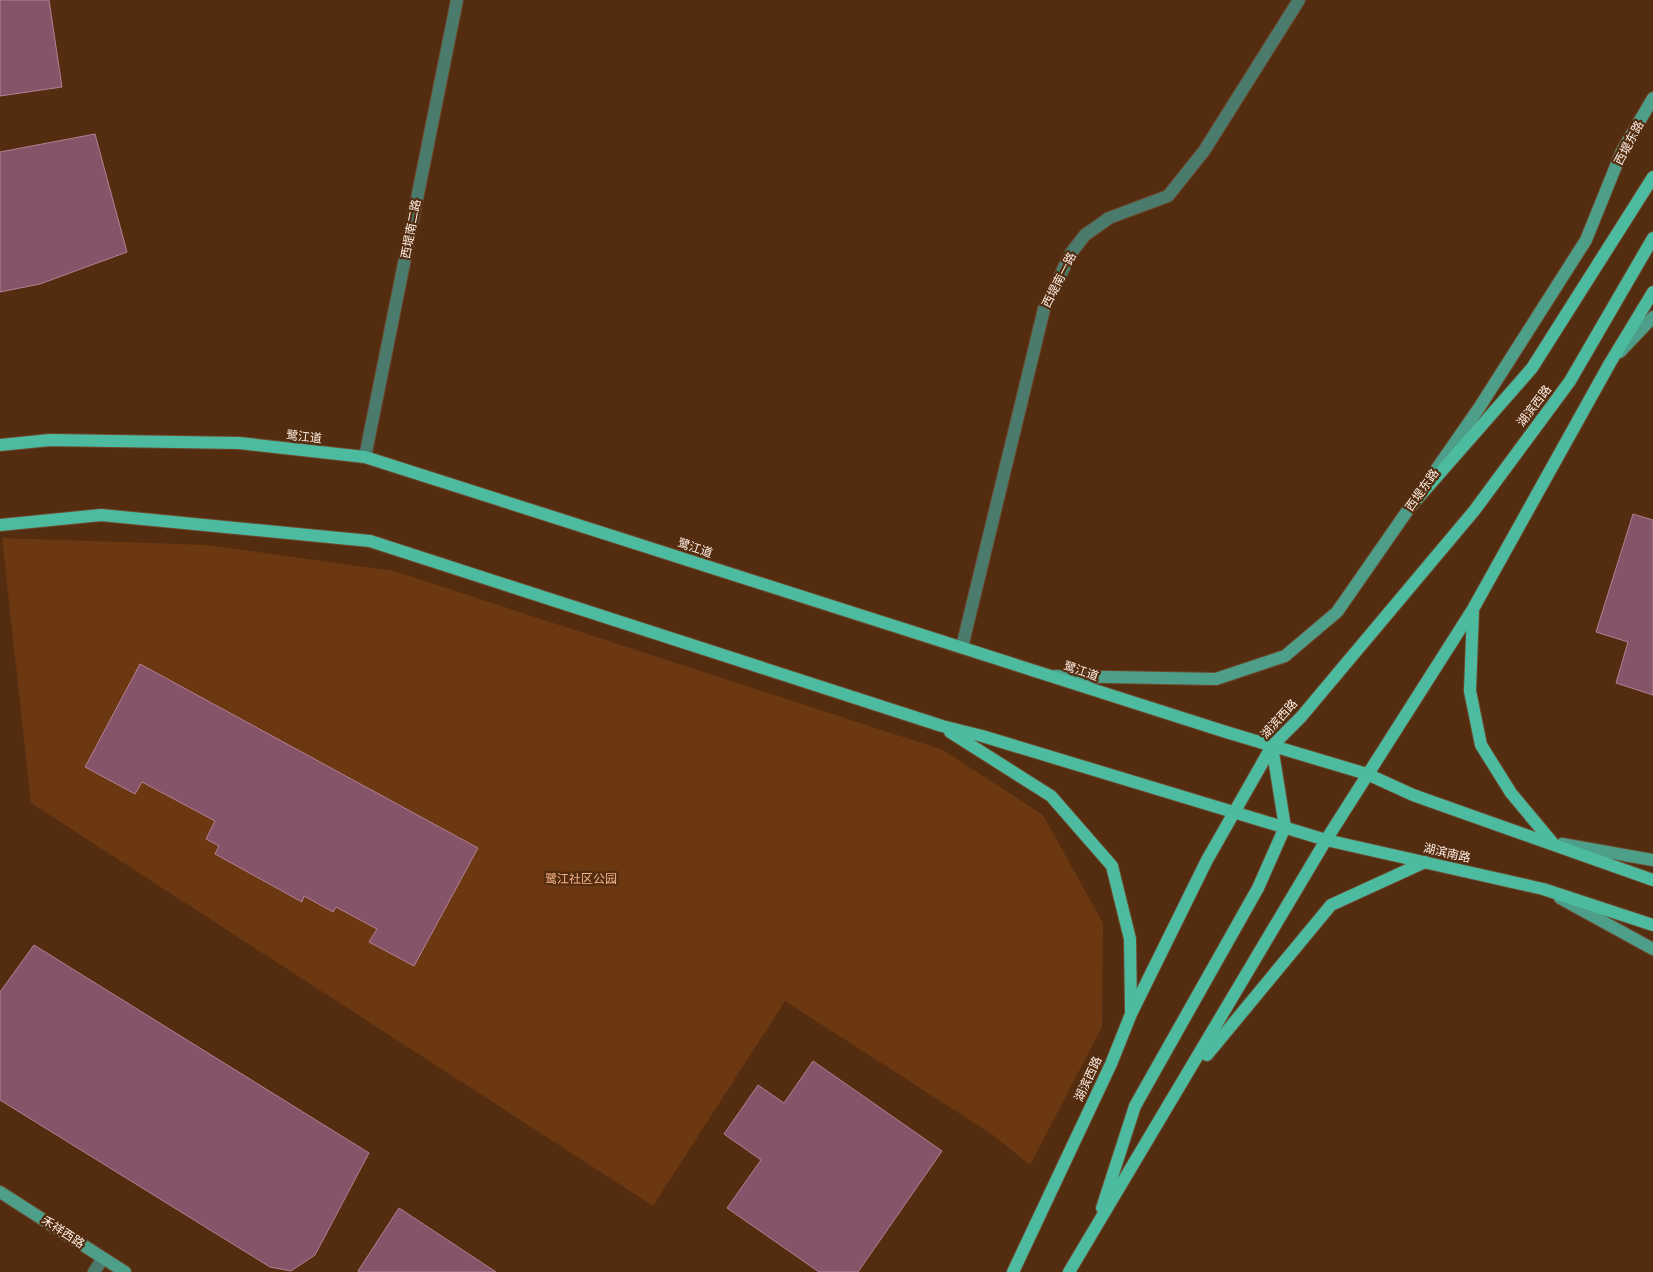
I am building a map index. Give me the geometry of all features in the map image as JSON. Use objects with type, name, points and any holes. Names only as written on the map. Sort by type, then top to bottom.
[{"type":"main road","name":"西堤东路","points":[[1050,676],[1216,679],[1285,656],[1338,612],[1478,408],[1586,240],[1622,151],[1653,98]]},
{"type":"main road","points":[[1411,506],[1532,368],[1653,177]]},
{"type":"main road","name":"湖滨西路","points":[[1013,1272],[1111,1064],[1131,1014],[1207,860],[1272,746],[1300,717],[1474,511],[1570,381],[1653,238]]},
{"type":"main road","points":[[1070,1272],[1326,840],[1473,609],[1610,363],[1653,292]]},
{"type":"main road","points":[[1610,363],[1653,317]]},
{"type":"main road","name":"鹭江道","points":[[0,445],[50,440],[239,443],[365,457],[1050,676],[1367,774]]},
{"type":"main road","points":[[0,525],[100,515],[370,541],[942,726],[982,736],[1234,812]]},
{"type":"main road","points":[[1473,609],[1470,691],[1480,745],[1511,793],[1552,842],[1653,860]]},
{"type":"main road","points":[[942,726],[1051,796],[1112,866],[1130,939],[1131,1014]]},
{"type":"main road","points":[[1095,1229],[1134,1106],[1258,888],[1285,827],[1272,746]]},
{"type":"main road","points":[[1367,774],[1414,795],[1552,842],[1653,880]]},
{"type":"main road","name":"湖滨南路","points":[[1234,812],[1326,840],[1543,888],[1653,925]]},
{"type":"main road","points":[[1183,1084],[1330,905],[1425,862]]},
{"type":"main road","points":[[1543,888],[1653,950]]},
{"type":"main road","name":"禾祥西路","points":[[0,1192],[125,1272]]},
{"type":"street","name":"西堤南二路","points":[[365,457],[457,0]]},
{"type":"street","name":"西堤南一路","points":[[962,647],[1044,309],[1071,253],[1085,235],[1110,218],[1168,196],[1204,151],[1299,0]]},
{"type":"street","points":[[94,1272],[103,1258]]},
{"type":"green space","name":"鹭江社区公园","points":[[2,538],[207,545],[394,571],[943,750],[1043,815],[1103,923],[1102,1027],[1030,1165],[993,1135],[785,1001],[653,1206],[31,803]]},
{"type":"building","points":[[0,0],[49,0],[62,87],[0,96]]},
{"type":"building","points":[[95,134],[127,252],[40,284],[0,292],[0,152]]},
{"type":"building","points":[[1633,514],[1653,520],[1653,695],[1616,683],[1628,642],[1596,632]]},
{"type":"building","points":[[140,664],[478,848],[414,966],[369,942],[377,929],[336,907],[333,912],[304,896],[302,902],[215,854],[219,846],[206,839],[215,821],[142,782],[135,794],[85,767]]},
{"type":"building","points":[[34,945],[369,1153],[315,1255],[291,1271],[270,1267],[0,1100],[0,992]]},
{"type":"building","points":[[813,1061],[942,1151],[858,1272],[819,1272],[727,1208],[761,1160],[724,1134],[758,1085],[784,1103]]},
{"type":"building","points":[[399,1208],[496,1272],[359,1272]]}]
